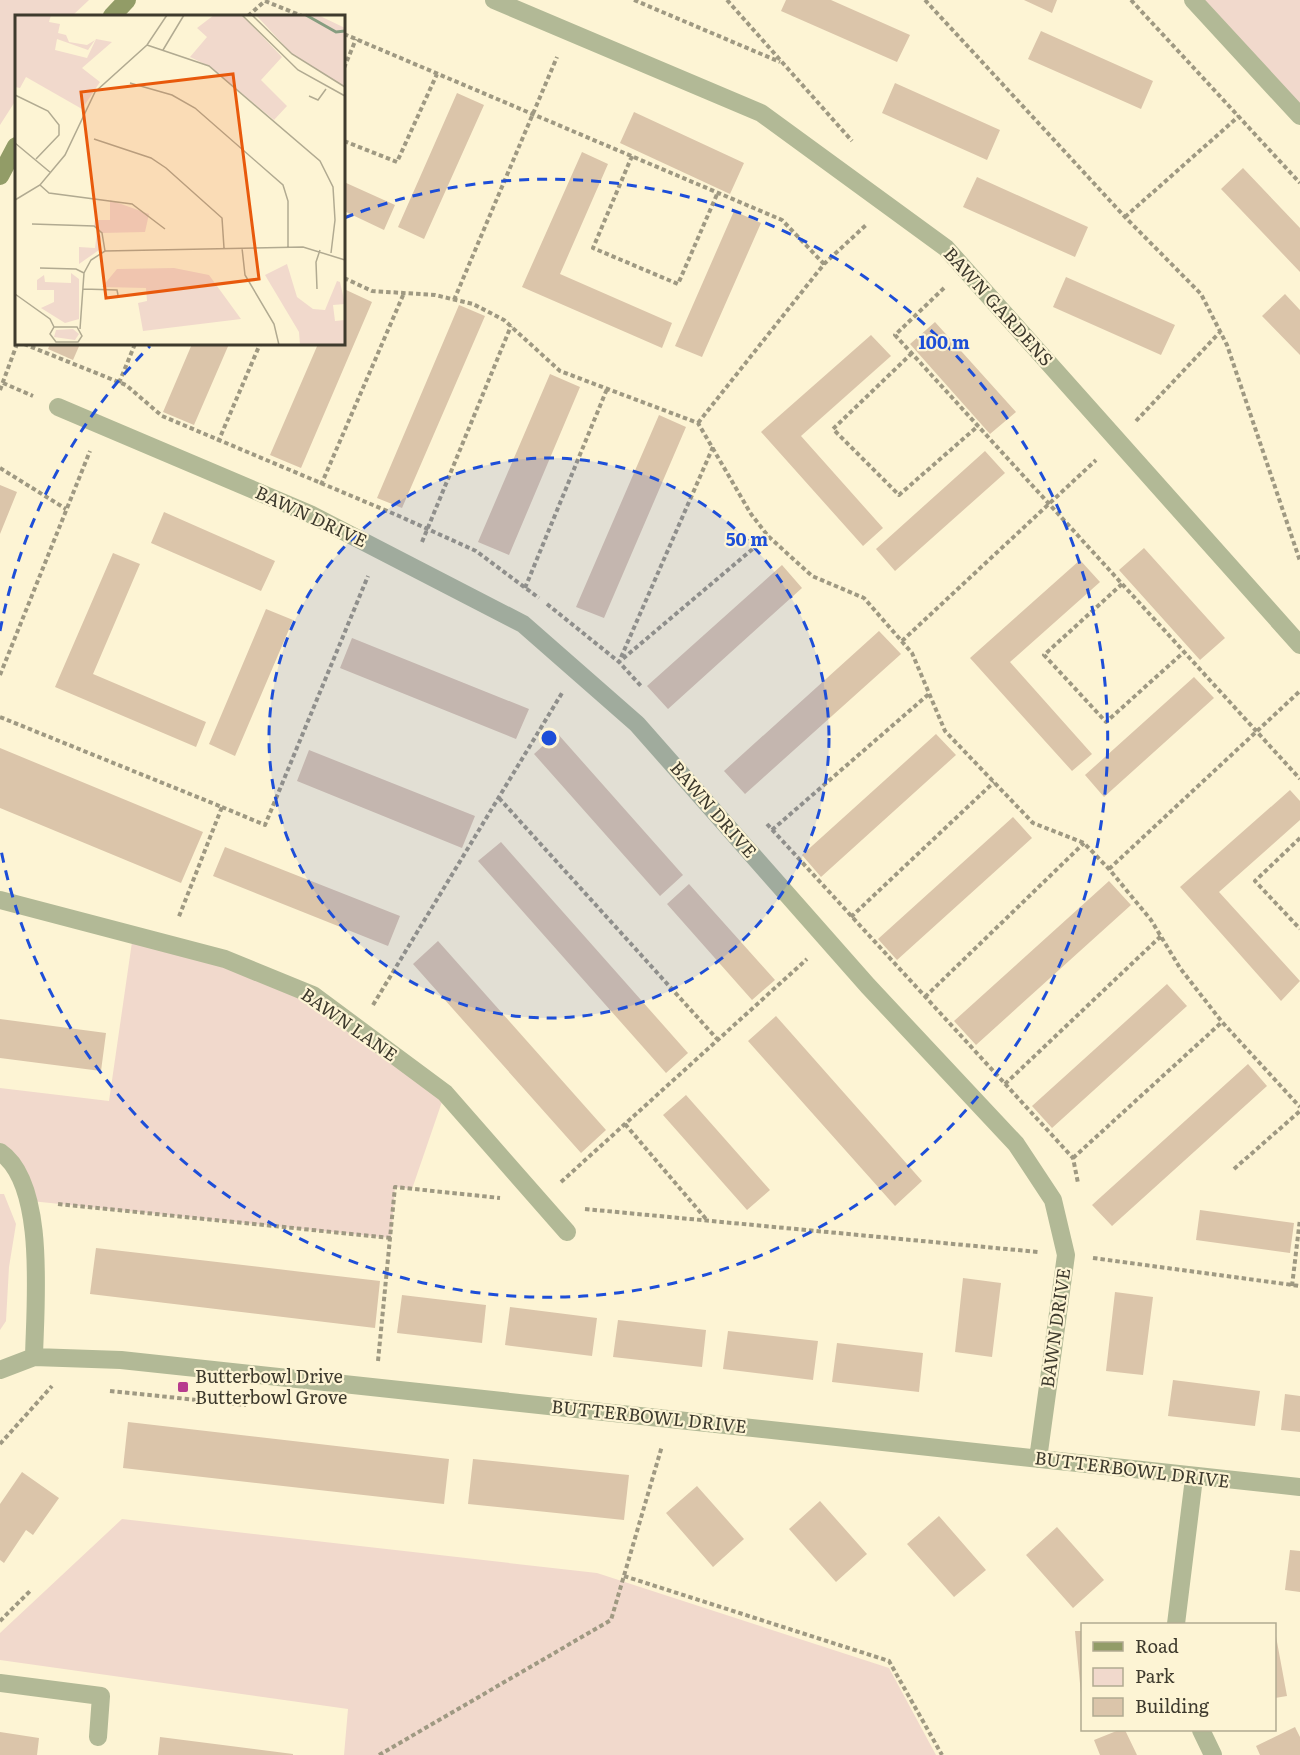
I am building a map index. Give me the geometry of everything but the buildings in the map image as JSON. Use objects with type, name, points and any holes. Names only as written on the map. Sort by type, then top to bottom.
[{"type":"street","points":[[113,15],[127,0]]},
{"type":"street","name":"BAWN GARDENS","points":[[494,0],[761,114],[946,248],[1300,645]]},
{"type":"street","points":[[1193,0],[1300,116]]},
{"type":"street","points":[[0,176],[15,148]]},
{"type":"street","name":"BAWN DRIVE","points":[[58,407],[310,514],[524,624],[637,724],[828,940],[1016,1144],[1053,1200],[1066,1255],[1038,1459]]},
{"type":"street","name":"BAWN LANE","points":[[0,900],[225,959],[313,995],[445,1093],[538,1202],[567,1232]]},
{"type":"street","points":[[0,1152],[8,1157],[31,1201],[35,1254],[34,1357]]},
{"type":"street","name":"BUTTERBOWL DRIVE","points":[[0,1370],[34,1357],[121,1360],[1038,1459],[1194,1478],[1300,1487]]},
{"type":"street","points":[[1176,1623],[1194,1478]]},
{"type":"street","points":[[0,1683],[101,1696],[98,1737]]},
{"type":"street","points":[[1201,1731],[1213,1755]]},
{"type":"path","points":[[634,0],[782,63]]},
{"type":"path","points":[[727,0],[852,142]]},
{"type":"path","points":[[925,0],[1125,217],[1201,294],[1227,345],[1300,561]]},
{"type":"path","points":[[1131,0],[1300,183]]},
{"type":"path","points":[[249,15],[266,1],[300,15]]},
{"type":"path","points":[[454,300],[568,32]]},
{"type":"path","points":[[345,34],[783,220],[824,264]]},
{"type":"path","points":[[345,66],[356,39]]},
{"type":"path","points":[[345,141],[397,162],[437,74]]},
{"type":"path","points":[[1125,217],[1239,116]]},
{"type":"path","points":[[632,156],[593,248],[678,284],[718,192]]},
{"type":"path","points":[[698,423],[824,264],[887,206]]},
{"type":"path","points":[[965,269],[895,335],[1300,779]]},
{"type":"path","points":[[345,278],[372,291],[435,295],[473,304],[504,320],[560,371],[698,423],[752,514],[768,536],[812,576],[864,598],[912,653],[945,731],[1032,824],[1084,843],[1109,869],[1151,920],[1180,968],[1222,1022],[1300,1109],[1234,1169]]},
{"type":"path","points":[[322,483],[404,293]]},
{"type":"path","points":[[428,528],[511,326]]},
{"type":"path","points":[[902,641],[1118,440],[1220,332]]},
{"type":"path","points":[[0,390],[16,345]]},
{"type":"path","points":[[119,383],[135,345]]},
{"type":"path","points":[[218,440],[260,345]]},
{"type":"path","points":[[912,353],[833,429],[899,495],[978,426]]},
{"type":"path","points":[[525,588],[607,389]]},
{"type":"path","points":[[0,675],[101,425]]},
{"type":"path","points":[[712,447],[619,662],[768,536]]},
{"type":"path","points":[[0,468],[66,509]]},
{"type":"path","points":[[0,717],[266,825],[379,549]]},
{"type":"path","points":[[1122,584],[1044,655],[1106,722],[1184,652]]},
{"type":"path","points":[[358,1029],[576,670]]},
{"type":"path","points":[[1109,869],[1300,691]]},
{"type":"path","points":[[772,830],[930,693]]},
{"type":"path","points":[[851,917],[994,782]]},
{"type":"path","points":[[498,798],[718,1040]]},
{"type":"path","points":[[168,944],[222,807]]},
{"type":"path","points":[[1300,838],[1255,881],[1300,929]]},
{"type":"path","points":[[925,996],[1084,843]]},
{"type":"path","points":[[1005,1084],[1161,936]]},
{"type":"path","points":[[538,1202],[828,940]]},
{"type":"path","points":[[1073,1158],[1222,1022]]},
{"type":"path","points":[[625,1124],[706,1220]]},
{"type":"path","points":[[375,1387],[395,1187],[1066,1255],[1300,1286]]},
{"type":"path","points":[[31,1201],[391,1238]]},
{"type":"path","points":[[1292,1286],[1300,1220]]},
{"type":"path","points":[[0,1444],[76,1358]]},
{"type":"path","points":[[379,1755],[611,1620],[670,1419]]},
{"type":"path","points":[[624,1576],[889,1661],[942,1755]]},
{"type":"path","points":[[0,1621],[31,1590]]},
{"type":"green space","points":[[0,0],[89,0],[73,15],[15,15],[15,102],[0,125]]},
{"type":"green space","points":[[1193,0],[1300,0],[1300,116]]},
{"type":"green space","points":[[133,935],[313,995],[445,1093],[412,1189],[395,1187],[391,1238],[31,1201],[0,1152],[0,1088],[109,1101]]},
{"type":"green space","points":[[0,1194],[4,1194],[16,1224],[9,1267],[6,1321],[0,1330]]},
{"type":"green space","points":[[122,1519],[597,1573],[889,1668],[936,1755],[344,1755],[348,1709],[0,1660],[0,1633]]},
{"type":"place","name":"Butterbowl Drive Butterbowl Grove","points":[[183,1387]]}]
